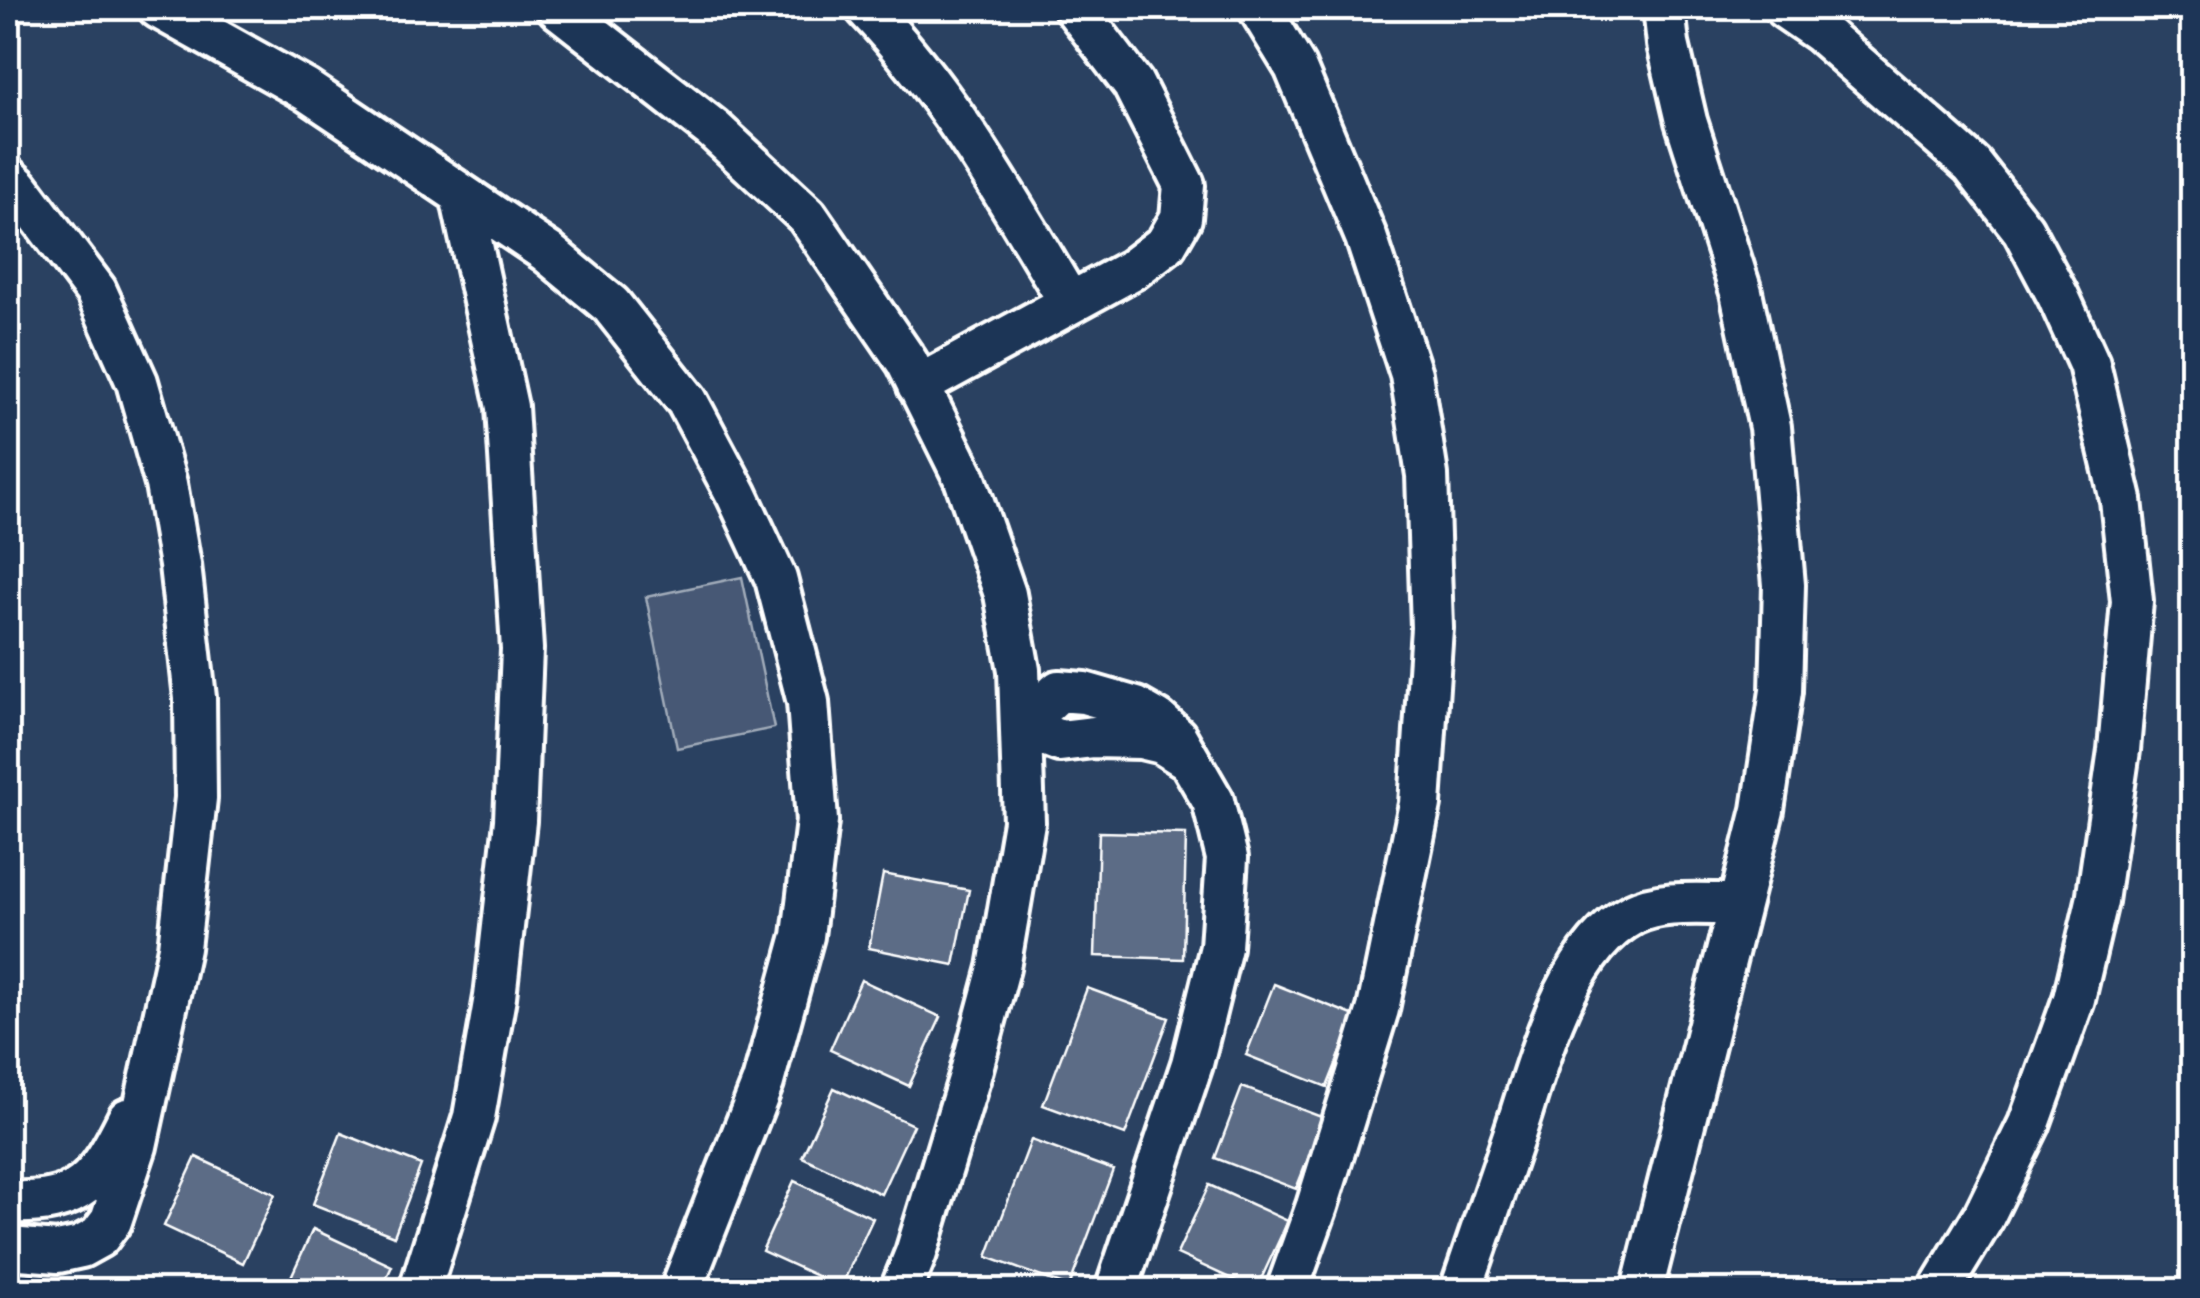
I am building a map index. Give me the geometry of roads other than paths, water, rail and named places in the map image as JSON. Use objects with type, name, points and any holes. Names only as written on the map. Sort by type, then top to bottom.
[{"type":"street","points":[[159,8],[306,90],[546,252],[611,305],[687,401],[776,579],[808,702],[817,821],[802,936],[763,1082],[681,1290]]},
{"type":"street","points":[[558,8],[712,129],[806,216],[907,362],[965,480],[1005,594],[1019,670],[1024,822],[999,968],[970,1076],[901,1290]]},
{"type":"street","points":[[866,8],[898,41],[958,117],[1070,303]]},
{"type":"street","points":[[918,386],[1132,269],[1166,244],[1181,218],[1184,185],[1133,84],[1076,8]]},
{"type":"street","points":[[1259,8],[1296,67],[1366,236],[1411,374],[1427,474],[1432,628],[1420,804],[1378,1009],[1287,1290]]},
{"type":"street","points":[[1642,1290],[1763,810],[1781,691],[1784,585],[1770,427],[1741,292],[1686,121],[1664,8]]},
{"type":"street","points":[[1785,8],[1820,32],[1972,164],[2023,230],[2089,364],[2121,500],[2132,600],[2120,750],[2097,901],[2074,1000],[2029,1124],[1984,1216],[1939,1290]]},
{"type":"street","points":[[8,178],[96,291],[137,382],[166,484],[180,565],[195,698],[196,798],[178,948],[154,1066],[111,1221],[98,1237],[81,1247],[58,1252],[8,1248]]},
{"type":"street","points":[[420,1290],[474,1117],[495,997],[515,821],[522,649],[507,407],[461,194]]},
{"type":"street","points":[[1021,726],[1058,691],[1084,693],[1136,708],[1157,720],[1176,737],[1214,802],[1227,858],[1221,947],[1192,1064],[1116,1290]]},
{"type":"street","points":[[1460,1290],[1548,1029],[1586,959],[1612,927],[1638,912],[1674,905],[1739,904]]},
{"type":"street","points":[[8,1202],[77,1192],[95,1175],[116,1143],[154,1066]]}]
